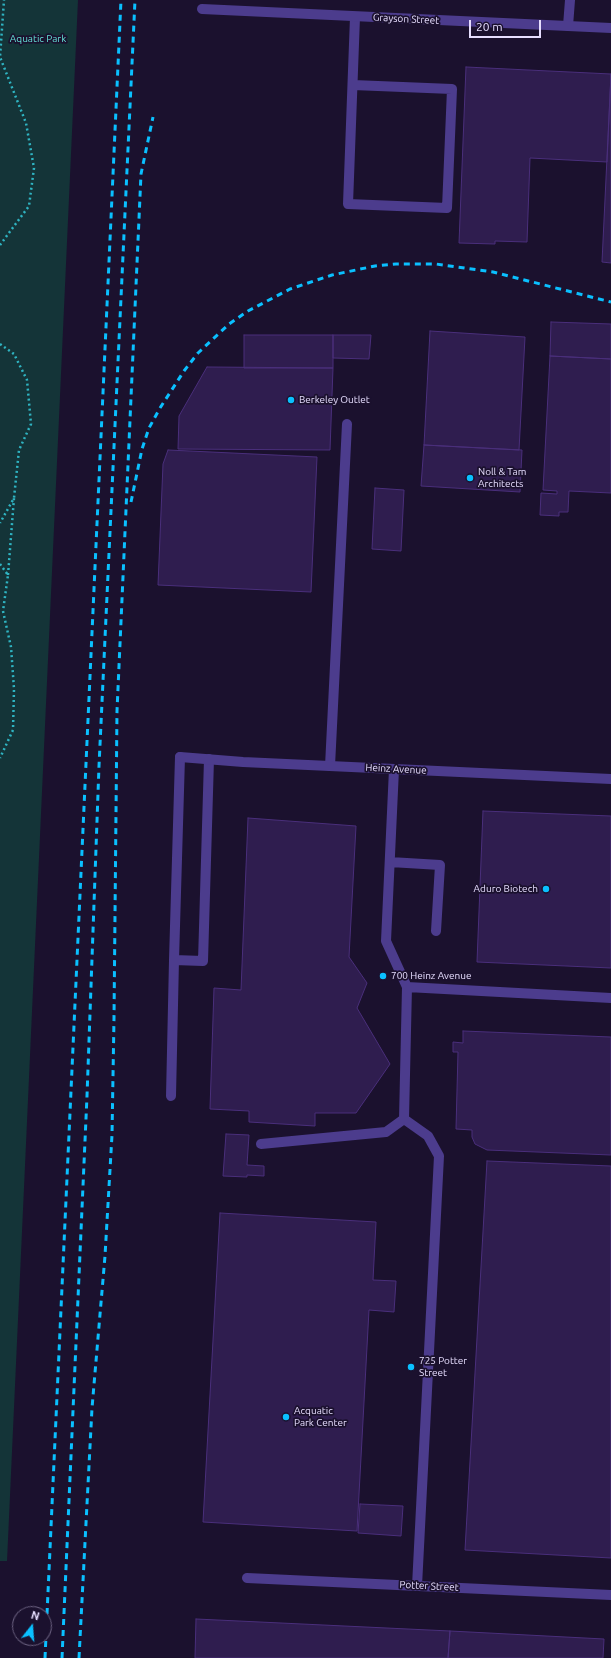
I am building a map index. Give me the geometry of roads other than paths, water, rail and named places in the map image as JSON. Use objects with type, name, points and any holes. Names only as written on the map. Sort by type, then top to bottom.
[{"type":"street","points":[[568,26],[570,0]]},
{"type":"street","name":"Grayson Street","points":[[202,9],[611,28]]},
{"type":"street","points":[[353,85],[452,89],[447,208],[348,204],[355,17]]},
{"type":"street","points":[[330,766],[347,424]]},
{"type":"street","name":"Heinz Avenue","points":[[174,960],[180,757],[330,766],[611,779]]},
{"type":"street","points":[[171,1096],[174,960],[203,961],[208,759]]},
{"type":"street","points":[[394,769],[386,941],[407,987],[404,1119]]},
{"type":"street","points":[[390,862],[440,865],[436,931]]},
{"type":"street","points":[[407,987],[611,998]]},
{"type":"street","points":[[261,1144],[386,1132],[404,1119]]},
{"type":"street","points":[[404,1119],[428,1136],[439,1156],[417,1586]]},
{"type":"street","name":"Potter Street","points":[[247,1578],[611,1595]]},
{"type":"railway","points":[[45,1658],[121,0]]},
{"type":"railway","points":[[62,1658],[87,1096],[99,766],[135,0]]},
{"type":"railway","points":[[79,1658],[92,1408],[105,1256],[112,1135],[117,711],[141,174],[153,117]]},
{"type":"railway","points":[[131,502],[142,449],[149,428],[184,371],[198,353],[229,324],[248,311],[290,289],[332,275],[375,266],[396,264],[436,264],[493,272],[611,302]]},
{"type":"place","name":"Berkeley Outlet","points":[[291,400]]},
{"type":"place","name":"Noll & Tam Architects","points":[[470,478]]},
{"type":"place","name":"Aduro Biotech","points":[[546,889]]},
{"type":"place","name":"700 Heinz Avenue","points":[[383,976]]},
{"type":"place","name":"725 Potter Street","points":[[411,1367]]},
{"type":"place","name":"Acquatic Park Center","points":[[286,1417]]},
{"type":"park label","name":"Aquatic Park","points":[[38,39]]}]
